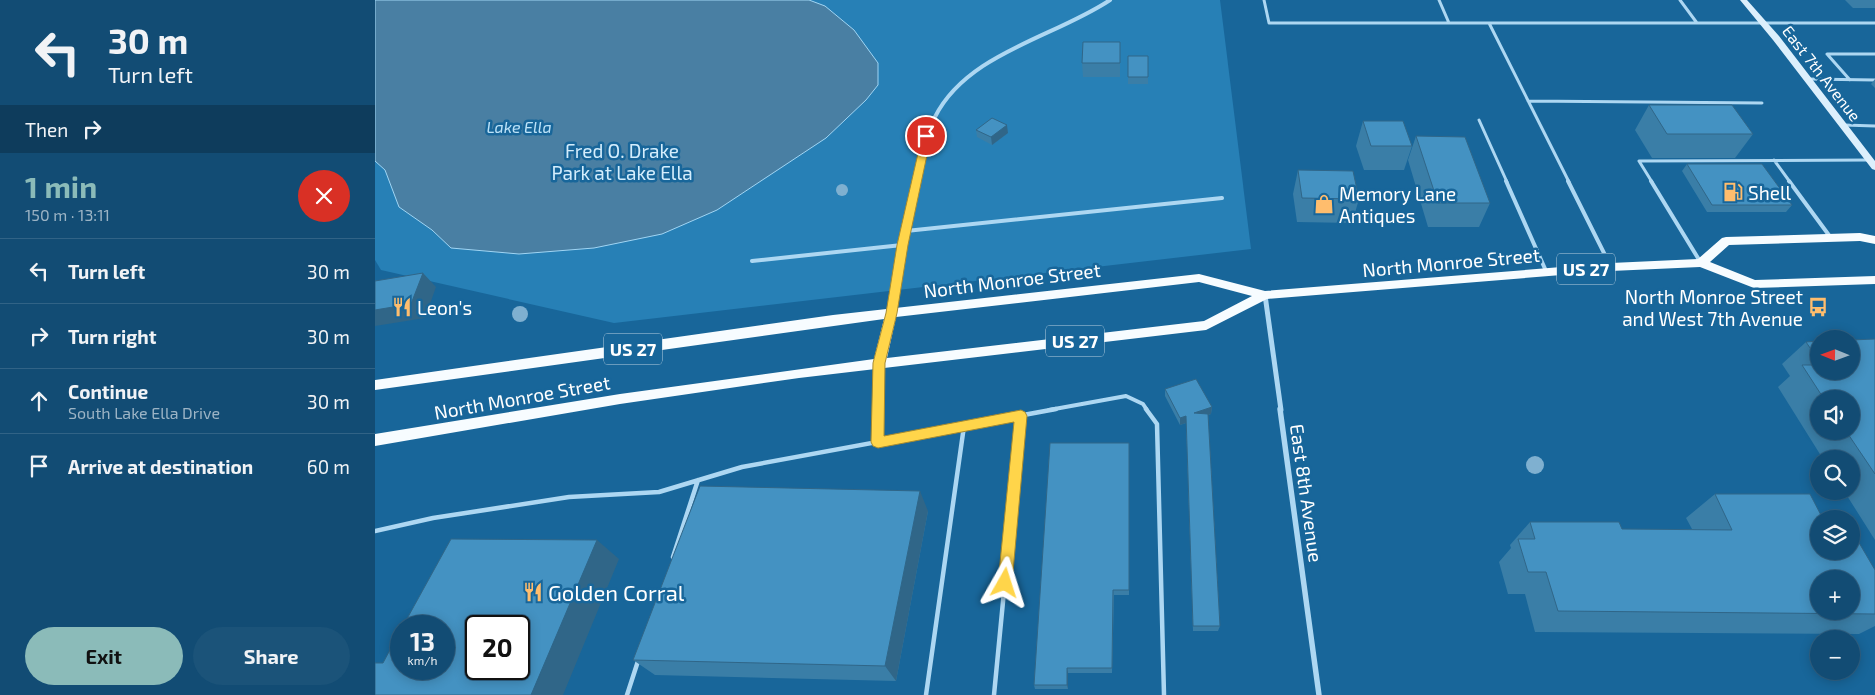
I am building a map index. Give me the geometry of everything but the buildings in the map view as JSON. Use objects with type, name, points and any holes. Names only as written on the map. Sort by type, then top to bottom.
[{"type":"main road","points":[[1701,263],[1726,241],[1860,237],[1875,240]]},
{"type":"main road","name":"North Monroe Street","points":[[375,385],[891,313],[1199,278],[1265,295],[1611,267],[1701,263],[1753,284],[1875,280]]},
{"type":"main road","name":"North Monroe Street","points":[[375,440],[620,399],[879,363],[1206,325],[1265,295]]},
{"type":"main road","points":[[879,363],[891,313]]},
{"type":"street","points":[[891,313],[902,245],[926,136],[934,117],[950,94],[964,81],[991,63],[1095,10],[1110,0]]},
{"type":"street","name":"East 7th Avenue","points":[[1743,0],[1808,79],[1875,167]]},
{"type":"street","name":"East 8th Avenue","points":[[1265,295],[1319,695]]},
{"type":"lane","points":[[1264,0],[1269,23],[1875,22]]},
{"type":"lane","points":[[1439,0],[1449,23]]},
{"type":"lane","points":[[1680,0],[1697,23]]},
{"type":"lane","points":[[1489,23],[1611,267]]},
{"type":"lane","points":[[1850,80],[1827,54],[1875,54]]},
{"type":"lane","points":[[1808,79],[1875,80]]},
{"type":"lane","points":[[1528,101],[1762,103]]},
{"type":"lane","points":[[1479,120],[1546,273]]},
{"type":"lane","points":[[1844,125],[1875,126]]},
{"type":"lane","points":[[1774,160],[1831,238]]},
{"type":"lane","points":[[1701,263],[1639,161],[1869,160]]},
{"type":"lane","points":[[905,231],[1222,198]]},
{"type":"lane","points":[[752,261],[902,245]]},
{"type":"lane","points":[[878,442],[879,363]]},
{"type":"lane","points":[[375,531],[433,518],[569,497],[659,492],[743,467],[1126,396],[1143,404],[1157,424],[1164,695]]},
{"type":"lane","points":[[994,695],[1021,416]]},
{"type":"lane","points":[[927,695],[964,426]]},
{"type":"lane","points":[[670,564],[698,480]]},
{"type":"lane","points":[[627,695],[642,648]]},
{"type":"green space","name":"Fred O. Drake Park at Lake Ella","points":[[375,0],[1220,0],[1251,249],[614,323],[381,270],[375,260]]},
{"type":"water","name":"Lake Ella","points":[[375,0],[809,0],[825,6],[854,30],[878,63],[878,85],[866,100],[826,138],[717,210],[662,234],[594,248],[519,254],[451,248],[432,230],[399,207],[385,170],[375,161]]},
{"type":"place","name":"Shell","points":[[1733,192]]},
{"type":"place","name":"Memory Lane Antiques","points":[[1324,204]]},
{"type":"place","name":"Leon's","points":[[402,307]]},
{"type":"place","name":"North Monroe Street and West 7th Avenue","points":[[1818,307]]},
{"type":"place","name":"Golden Corral","points":[[533,592]]},
{"type":"route","points":[[926,136],[902,245],[891,313],[879,363],[878,442],[1021,416],[1005,583]]}]
